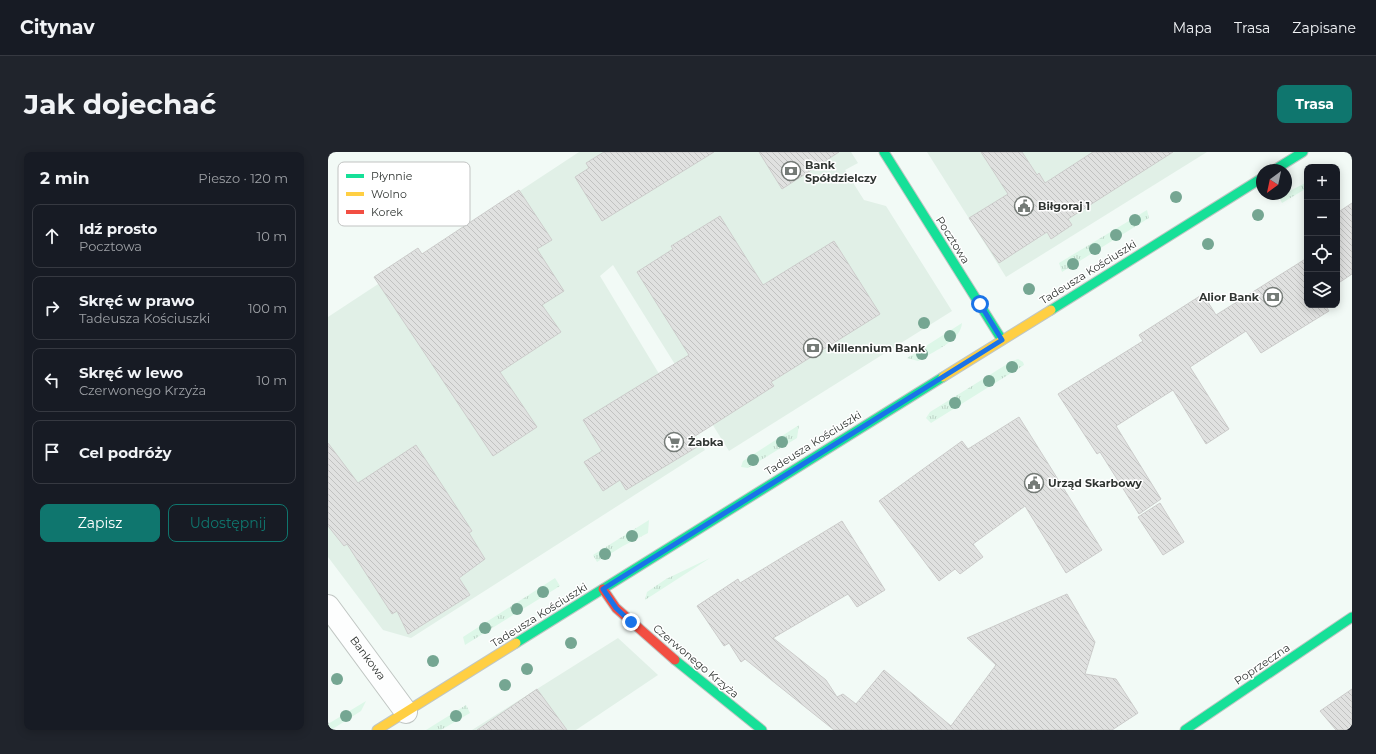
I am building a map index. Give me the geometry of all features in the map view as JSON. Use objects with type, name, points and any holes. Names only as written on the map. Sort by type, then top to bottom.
[{"type":"street","name":"Pocztowa","points":[[884,152],[1002,340]]},
{"type":"street","points":[[1284,164],[1303,152]]},
{"type":"street","name":"Tadeusza Kościuszki","points":[[377,730],[1256,182]]},
{"type":"street","name":"Czerwonego Krzyża","points":[[603,589],[616,608],[631,622],[685,669],[762,730]]},
{"type":"street","name":"Bankowa","points":[[328,606],[406,712]]},
{"type":"street","name":"Poprzeczna","points":[[1185,730],[1352,617]]},
{"type":"shaded area","points":[[579,152],[851,152],[858,163],[845,170],[864,200],[886,206],[952,311],[729,451],[613,265],[600,276],[705,450],[411,638],[383,630],[328,557],[328,317],[466,226],[470,226],[470,224]]},
{"type":"shaded area","points":[[927,152],[1207,152],[1006,277]]},
{"type":"shaded area","points":[[618,638],[658,675],[576,730],[472,730]]},
{"type":"green space","points":[[1304,184],[1304,190],[1292,197],[1292,190]]},
{"type":"green space","points":[[1147,210],[1149,218],[1062,272],[1059,263]]},
{"type":"green space","points":[[962,323],[961,329],[957,335],[941,348],[918,361],[907,358]]},
{"type":"green space","points":[[1018,359],[1023,362],[1024,365],[931,423],[926,418],[930,412],[1012,361]]},
{"type":"green space","points":[[799,425],[797,438],[748,468],[741,467],[743,461]]},
{"type":"green space","points":[[649,520],[648,533],[597,562],[593,555]]},
{"type":"green space","points":[[710,558],[645,600],[647,592],[666,579]]},
{"type":"green space","points":[[555,578],[560,586],[465,645],[463,637]]},
{"type":"green space","points":[[366,701],[361,711],[331,730],[328,730],[328,724]]},
{"type":"green space","points":[[466,705],[470,713],[441,730],[426,730]]},
{"type":"building","points":[[604,152],[714,152],[602,221],[575,177],[589,168],[586,163]]},
{"type":"building","name":"Bank Spółdzielczy","points":[[759,152],[839,152],[782,189]]},
{"type":"building","name":"Biłgoraj 1","points":[[981,152],[1022,152],[1037,175],[1039,173],[1045,183],[1093,152],[1173,152],[1068,219],[1072,225],[1051,239],[1047,232],[999,263],[969,218],[1008,194]]},
{"type":"building","points":[[519,190],[552,240],[537,249],[564,291],[542,305],[561,332],[500,372],[537,427],[493,456],[374,277],[418,248],[422,254],[464,226],[470,226],[470,222]]},
{"type":"building","points":[[1352,203],[1352,274],[1340,282],[1340,236],[1340,211]]},
{"type":"building","points":[[720,216],[763,285],[834,241],[880,314],[771,382],[774,386],[692,438],[697,447],[626,490],[620,480],[603,491],[584,462],[602,451],[583,420],[689,355],[637,272],[673,249],[671,246]]},
{"type":"building","points":[[1304,260],[1304,308],[1327,308],[1329,311],[1261,353],[1246,331],[1190,367],[1229,429],[1206,444],[1173,390],[1116,426],[1161,499],[1139,514],[1100,452],[1097,454],[1058,394],[1143,341],[1139,335],[1203,294],[1216,315]]},
{"type":"building","points":[[1019,417],[1102,550],[1066,573],[1025,506],[973,544],[983,557],[960,574],[955,569],[939,581],[879,501],[962,441],[968,449]]},
{"type":"building","points":[[328,443],[358,483],[416,445],[472,531],[469,533],[485,559],[459,578],[470,595],[408,634],[397,611],[392,614],[347,544],[344,546],[328,526]]},
{"type":"building","points":[[1160,503],[1184,542],[1163,555],[1138,517]]},
{"type":"building","points":[[842,521],[885,590],[857,607],[848,594],[773,638],[826,680],[837,697],[843,694],[856,704],[884,670],[951,726],[996,665],[967,638],[1067,594],[1095,642],[1085,674],[1116,679],[1138,713],[1112,730],[834,730],[745,659],[741,662],[729,643],[724,646],[697,606],[738,579],[740,583]]},
{"type":"building","points":[[537,689],[567,730],[477,730]]},
{"type":"building","points":[[1352,689],[1352,730],[1336,730],[1320,711]]},
{"type":"traffic: fast","points":[[884,152],[1002,340]]},
{"type":"traffic: fast","points":[[1284,164],[1303,152]]},
{"type":"traffic: fast","points":[[1051,310],[1256,182]]},
{"type":"traffic: fast","points":[[516,643],[943,377]]},
{"type":"traffic: fast","points":[[1185,730],[1352,617]]},
{"type":"traffic: fast","points":[[675,660],[762,730]]},
{"type":"traffic: slow","points":[[943,377],[1051,310]]},
{"type":"traffic: slow","points":[[377,730],[516,643]]},
{"type":"traffic: jam","points":[[603,589],[616,608],[675,660]]},
{"type":"place","name":"Bank Spółdzielczy","points":[[791,171]]},
{"type":"place","name":"Biłgoraj 1","points":[[1024,206]]},
{"type":"place","name":"Alior Bank","points":[[1273,297]]},
{"type":"place","name":"Millennium Bank","points":[[813,348]]},
{"type":"place","name":"Żabka","points":[[674,442]]},
{"type":"place","name":"Urząd Skarbowy","points":[[1034,483]]},
{"type":"route","points":[[631,622],[616,608],[603,589],[1002,340],[980,304]]}]
